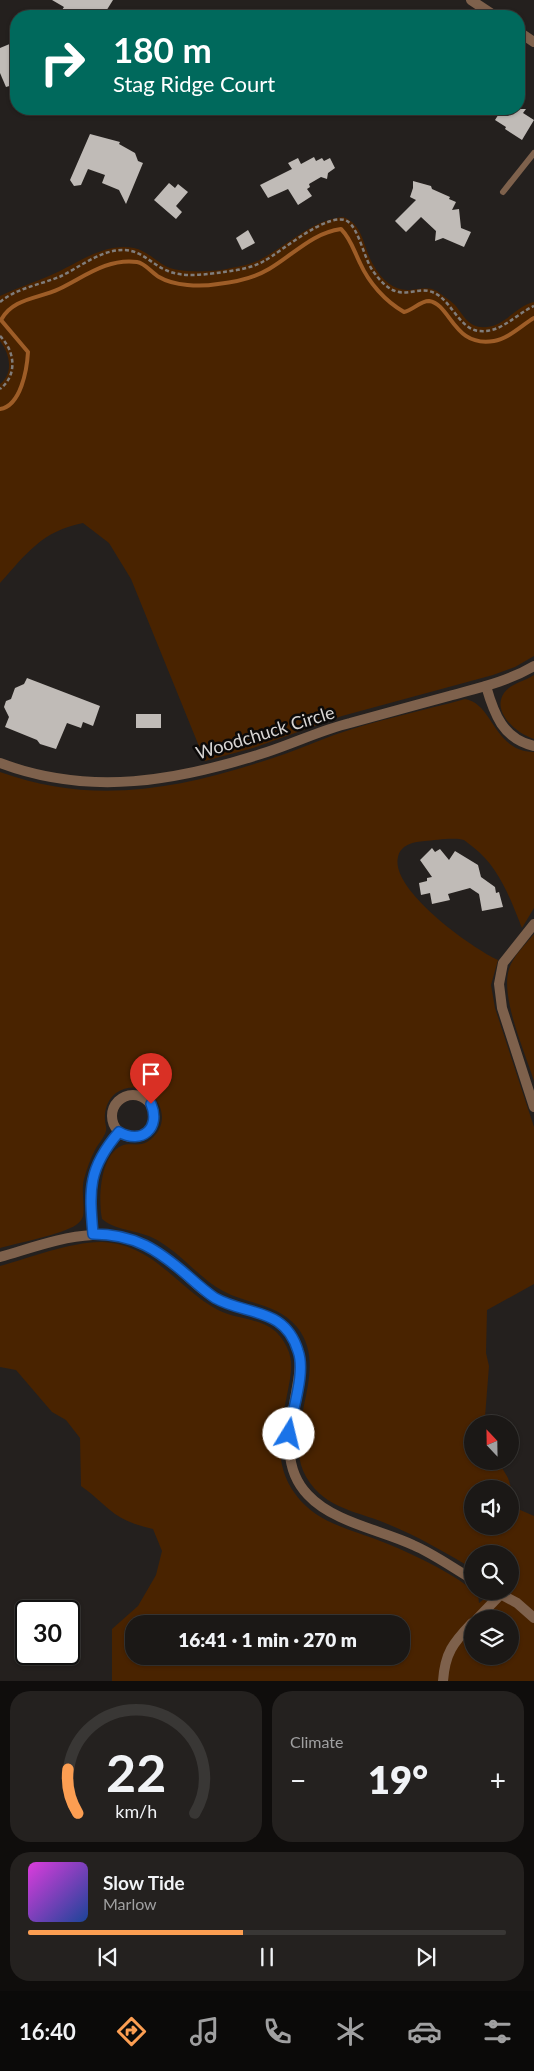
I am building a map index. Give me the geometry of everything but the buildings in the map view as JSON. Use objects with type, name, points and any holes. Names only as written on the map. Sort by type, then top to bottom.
[{"type":"street","points":[[471,0],[487,10]]},
{"type":"street","name":"Woodchuck Circle","points":[[0,764],[41,776],[81,782],[114,784],[159,779],[252,757],[336,726],[507,680],[534,666]]},
{"type":"street","points":[[486,686],[495,715],[502,727],[522,743],[534,746]]},
{"type":"street","points":[[534,924],[504,963],[499,984],[502,1008],[534,1107]]},
{"type":"street","points":[[136,1095],[144,1098],[151,1104],[154,1112],[154,1121],[144,1135],[135,1138],[119,1132],[114,1125],[112,1116],[114,1108],[119,1101],[127,1096],[136,1095]]},
{"type":"street","points":[[93,1234],[92,1179],[102,1153],[119,1132]]},
{"type":"street","points":[[0,1257],[67,1238],[93,1234],[121,1236],[137,1241],[164,1256],[214,1298],[237,1308],[262,1313],[276,1320],[288,1331],[299,1352],[299,1377],[288,1444],[293,1471],[308,1495],[327,1511],[416,1546],[464,1574]]},
{"type":"street","points":[[484,1610],[492,1600]]},
{"type":"street","points":[[511,1600],[534,1618]]},
{"type":"street","points":[[442,1681],[447,1654],[464,1632]]},
{"type":"lane","points":[[504,192],[534,153]]},
{"type":"path","points":[[0,302],[22,289],[59,276],[112,252],[124,250],[144,255],[169,272],[205,274],[242,269],[264,261],[300,237],[328,222],[338,220],[347,221],[352,227],[372,270],[391,290],[410,294],[427,291],[437,295],[447,302],[467,326],[479,332],[492,331],[534,306]]},
{"type":"path","points":[[0,336],[4,340],[12,361],[12,373],[8,383],[0,389]]},
{"type":"shaded area","points":[[343,217],[355,225],[374,266],[389,284],[404,290],[434,289],[453,303],[468,321],[476,326],[494,326],[522,307],[534,302],[534,656],[515,667],[493,675],[342,716],[253,748],[205,761],[131,579],[109,543],[83,523],[69,527],[56,532],[36,545],[0,583],[0,384],[7,374],[9,363],[0,341],[0,296],[111,248],[134,248],[148,254],[165,266],[183,271],[217,270],[243,266],[263,258],[301,233],[321,223]]},
{"type":"shaded area","points":[[534,675],[534,739],[520,732],[508,721],[503,715],[501,700],[507,690]]},
{"type":"shaded area","points":[[465,699],[475,703],[482,709],[510,744],[520,750],[534,752],[534,908],[522,928],[508,894],[497,874],[482,855],[464,840],[445,839],[412,843],[402,849],[398,857],[399,870],[419,901],[453,931],[498,960],[491,985],[495,1008],[534,1127],[534,1284],[487,1310],[486,1353],[489,1366],[485,1415],[464,1415],[464,1470],[503,1470],[509,1480],[464,1480],[464,1535],[519,1535],[519,1509],[534,1516],[534,1681],[112,1681],[112,1629],[125,1618],[125,1665],[410,1665],[410,1615],[128,1615],[138,1606],[156,1575],[162,1551],[153,1529],[119,1517],[81,1486],[80,1438],[66,1420],[52,1412],[16,1370],[0,1367],[0,1266],[78,1244],[103,1242],[121,1245],[137,1251],[165,1269],[203,1301],[218,1310],[269,1327],[282,1339],[289,1353],[291,1369],[281,1430],[281,1457],[283,1470],[288,1482],[305,1505],[338,1526],[375,1539],[436,1566],[464,1584],[464,1600],[479,1600],[479,1603],[483,1600],[519,1600],[519,1545],[464,1545],[464,1563],[408,1533],[343,1508],[320,1494],[305,1475],[299,1454],[299,1432],[310,1367],[307,1346],[297,1327],[281,1313],[223,1291],[161,1242],[145,1235],[119,1228],[102,1219],[100,1201],[102,1179],[109,1159],[114,1151],[121,1146],[147,1142],[157,1133],[162,1122],[161,1111],[157,1101],[150,1093],[140,1088],[128,1088],[113,1095],[107,1105],[105,1112],[106,1131],[96,1148],[84,1179],[83,1217],[79,1222],[61,1232],[0,1248],[0,772],[69,789],[102,791],[136,790],[169,785],[236,770],[334,735]]},
{"type":"shaded area","points":[[534,934],[534,1081],[515,1025],[507,981],[513,959]]},
{"type":"waterway","points":[[0,409],[13,401],[22,386],[28,352],[1,320],[6,313],[19,303],[59,289],[96,270],[116,263],[137,262],[146,266],[159,277],[180,284],[203,285],[224,283],[257,275],[321,235],[341,229],[350,241],[373,284],[390,303],[404,312],[423,302],[429,301],[443,310],[461,332],[470,338],[480,341],[494,341],[504,338],[534,318]]},
{"type":"route","points":[[151,1104],[154,1112],[154,1121],[144,1135],[135,1138],[119,1132],[102,1153],[92,1179],[93,1234],[121,1236],[137,1241],[164,1256],[214,1298],[237,1308],[262,1313],[276,1320],[288,1331],[299,1352],[300,1365],[289,1434]]}]
